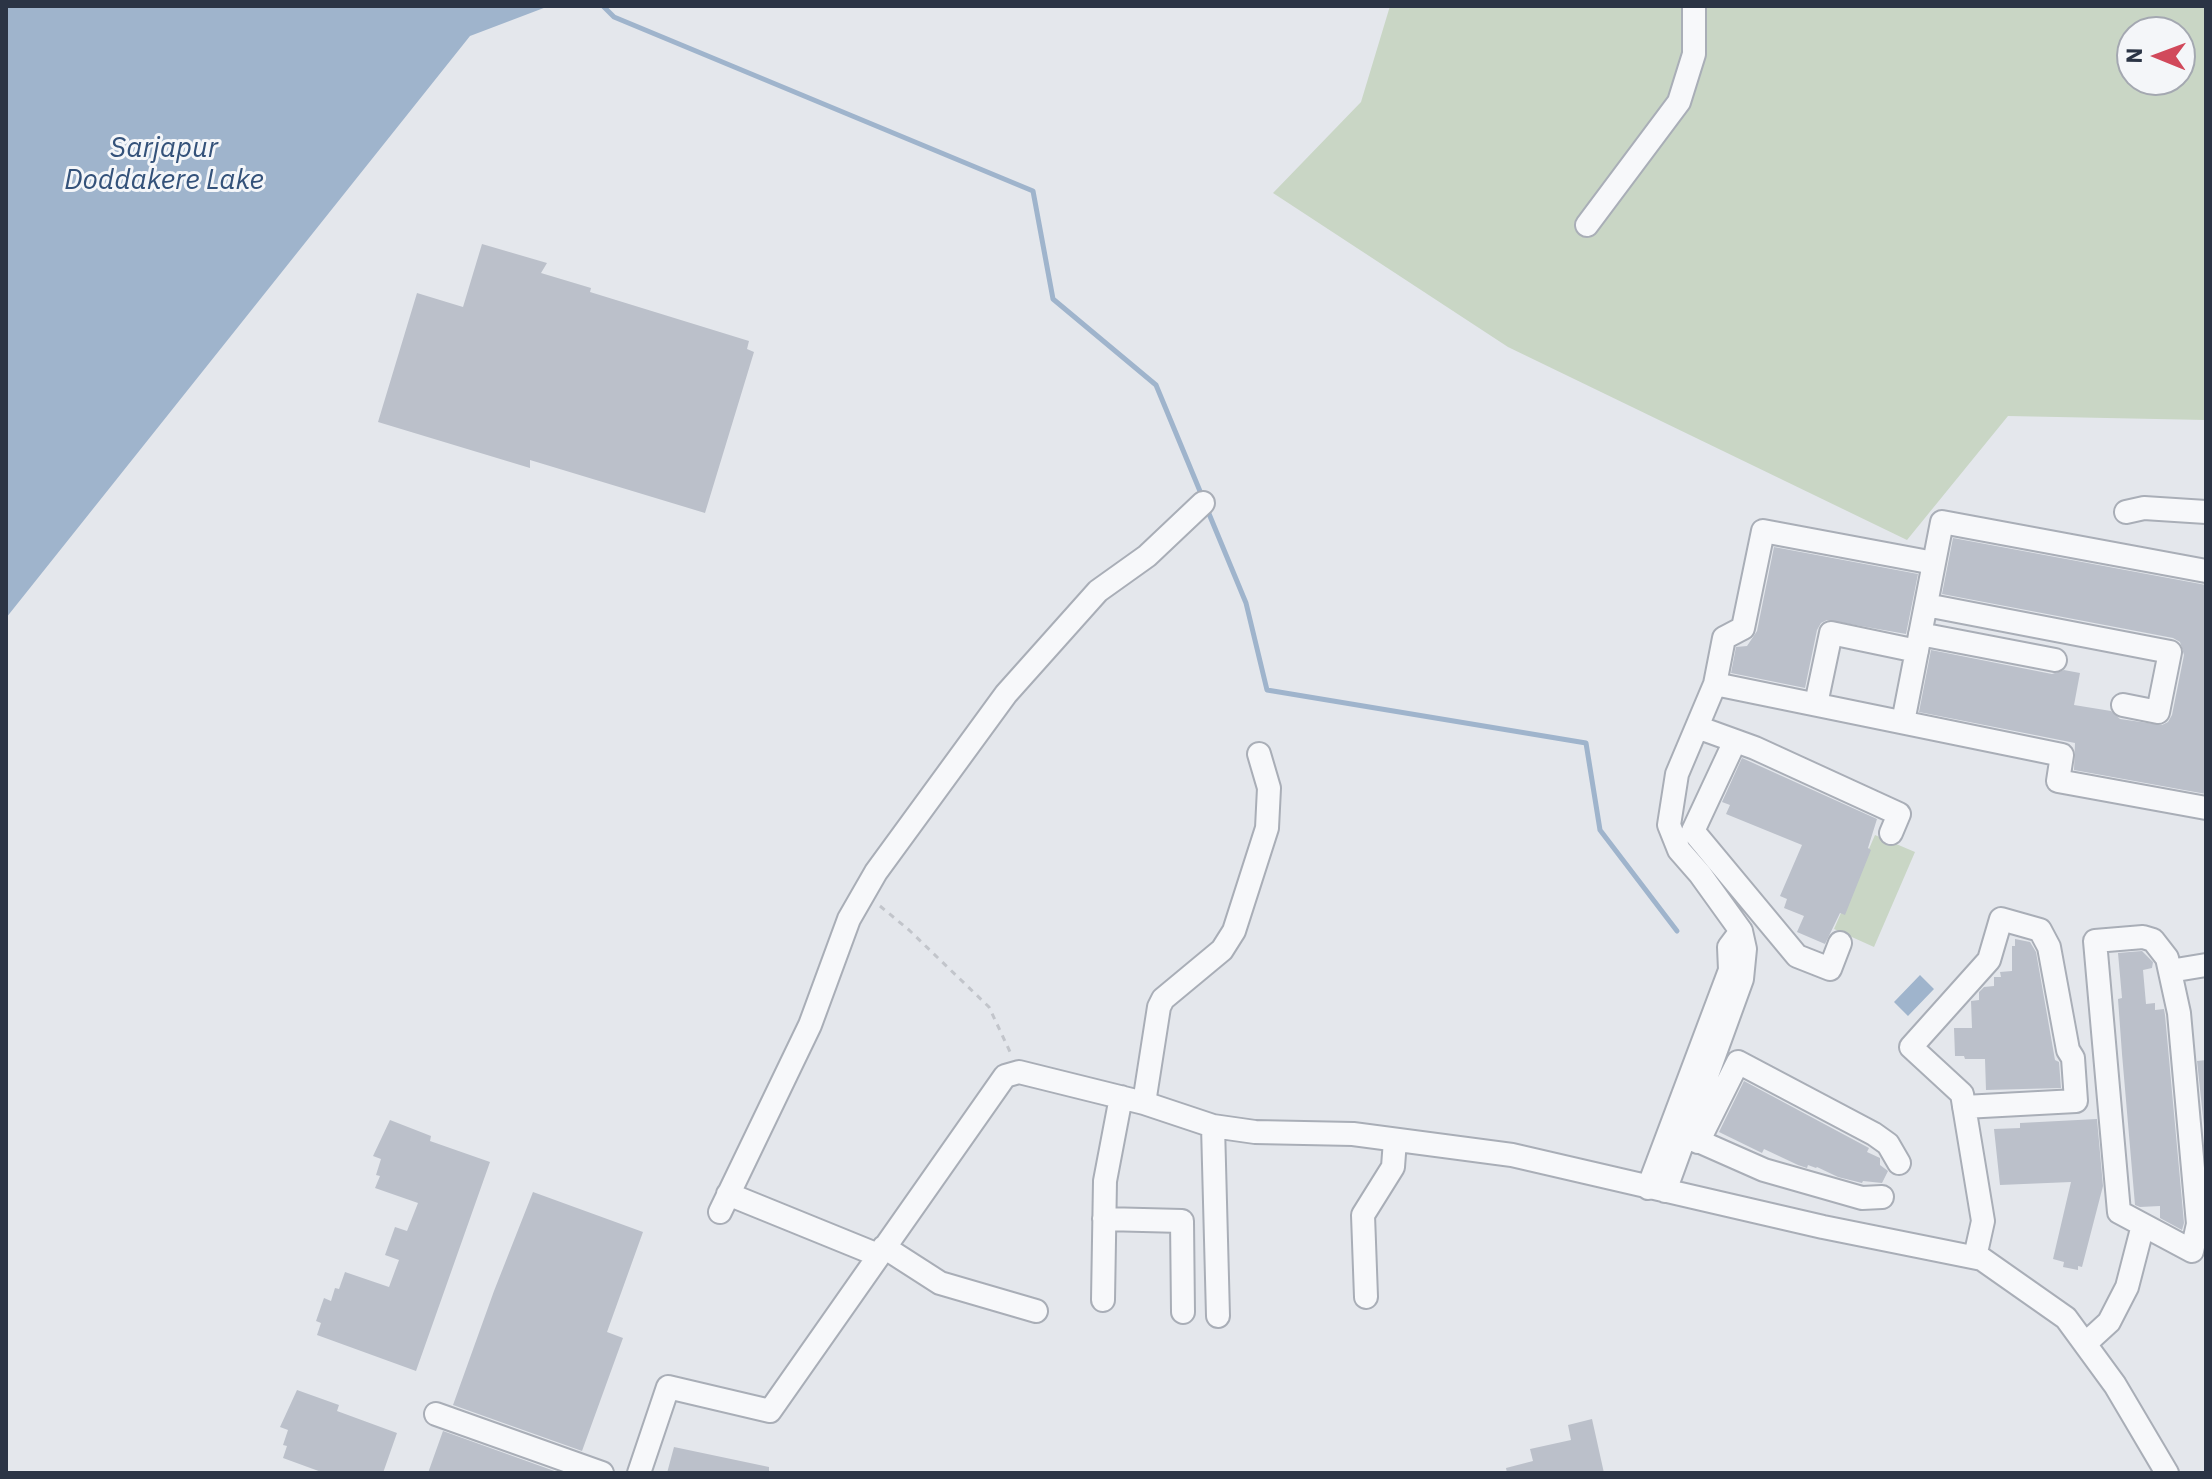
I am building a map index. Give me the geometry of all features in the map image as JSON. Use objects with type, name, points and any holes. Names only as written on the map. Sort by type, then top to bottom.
[{"type":"street","points":[[1587,225],[1679,102],[1694,54],[1694,6]]},
{"type":"street","points":[[1036,1311],[940,1283],[881,1251],[724,1203],[810,1025],[849,919],[876,872],[1006,694],[1098,591],[1147,556],[1203,503]]},
{"type":"street","points":[[2126,512],[2144,508],[2206,512]]},
{"type":"street","points":[[1903,722],[1942,522],[2206,571]]},
{"type":"street","points":[[1692,1139],[1742,979],[1745,949],[1741,931],[1679,850],[1669,825],[1677,774],[1715,684],[1724,638],[1743,628],[1763,531],[1934,563]]},
{"type":"street","points":[[1926,605],[2170,652],[2158,712],[2123,705]]},
{"type":"street","points":[[1816,704],[1831,633],[2055,660]]},
{"type":"street","points":[[1715,684],[2062,755],[2058,781],[2206,808]]},
{"type":"street","points":[[1697,727],[1899,814],[1891,833]]},
{"type":"street","points":[[1735,741],[1693,831],[1797,956],[1830,969],[1840,943]]},
{"type":"street","points":[[1144,1103],[1159,1007],[1163,999],[1222,950],[1234,931],[1267,828],[1269,788],[1259,754]]},
{"type":"street","points":[[1964,1107],[2076,1101],[2073,1058],[2068,1050],[2049,947],[2040,930],[2001,919],[1989,960],[1911,1047],[1962,1094],[1964,1107],[1983,1221],[1975,1257]]},
{"type":"street","points":[[1657,1190],[1730,970],[1729,947],[1741,931]]},
{"type":"street","points":[[2143,937],[2153,940],[2167,958],[2179,1013],[2198,1224],[2192,1251],[2143,1225],[2119,1212],[2095,941],[2143,937]]},
{"type":"street","points":[[2170,971],[2206,965]]},
{"type":"street","points":[[1657,1190],[1738,1062],[1874,1134],[1888,1144],[1899,1163]]},
{"type":"street","points":[[639,1473],[668,1387],[770,1411],[1005,1076],[1019,1072],[1144,1103],[1213,1126],[1255,1132],[1353,1134],[1512,1155],[1657,1190],[1982,1259],[2066,1318],[2115,1385],[2167,1473]]},
{"type":"street","points":[[1103,1300],[1105,1181],[1121,1097]]},
{"type":"street","points":[[1213,1126],[1218,1316]]},
{"type":"street","points":[[1692,1139],[1764,1170],[1862,1198],[1882,1197]]},
{"type":"street","points":[[1366,1297],[1363,1215],[1393,1167],[1395,1140]]},
{"type":"street","points":[[1104,1219],[1182,1221],[1183,1312]]},
{"type":"street","points":[[2085,1344],[2109,1322],[2127,1287],[2143,1225]]},
{"type":"street","points":[[436,1414],[602,1473]]},
{"type":"path","points":[[864,893],[909,930],[989,1007],[1019,1072]]},
{"type":"green space","points":[[1390,6],[2206,6],[2206,420],[2008,416],[1907,540],[1508,347],[1273,193],[1361,102]]},
{"type":"green space","points":[[1875,835],[1915,852],[1874,947],[1834,929]]},
{"type":"water","name":"Sarjapur Doddakere Lake","points":[[6,6],[549,6],[470,36],[6,618]]},
{"type":"water","points":[[1920,975],[1934,989],[1908,1016],[1894,1002]]},
{"type":"building","points":[[482,244],[547,263],[541,273],[591,288],[590,292],[749,341],[747,349],[754,352],[705,513],[530,460],[530,468],[378,422],[417,293],[463,307]]},
{"type":"building","points":[[1953,538],[2206,585],[2206,794],[2074,770],[2075,743],[1919,712],[1931,650],[2052,674],[2064,670],[2080,673],[2074,705],[2111,711],[2120,719],[2162,725],[2172,715],[2184,655],[2180,642],[2173,638],[1942,594]]},
{"type":"building","points":[[1774,547],[1918,574],[1906,634],[1827,620],[1817,630],[1805,688],[1731,673],[1736,647],[1747,646],[1757,631]]},
{"type":"building","points":[[1742,758],[1877,819],[1868,848],[1871,850],[1845,915],[1840,913],[1825,944],[1797,932],[1804,916],[1784,908],[1787,899],[1780,896],[1802,845],[1726,814],[1730,805],[1722,802]]},
{"type":"building","points":[[2015,939],[2030,942],[2036,952],[2055,1060],[2059,1062],[2061,1088],[1986,1090],[1985,1059],[1955,1056],[1954,1028],[1972,1028],[1971,1001],[1979,1000],[1979,992],[1984,987],[1994,986],[1994,977],[2001,977],[2000,972],[2012,971]]},
{"type":"building","points":[[2142,951],[2153,962],[2152,968],[2143,970],[2146,1004],[2155,1003],[2155,1010],[2164,1009],[2165,1015],[2184,1223],[2182,1230],[2160,1218],[2160,1206],[2135,1205],[2118,999],[2122,998],[2118,953]]},
{"type":"building","points":[[2206,1060],[2206,1145],[2197,1061]]},
{"type":"building","points":[[1744,1081],[1869,1148],[1867,1152],[1880,1158],[1880,1165],[1888,1171],[1882,1183],[1862,1183],[1817,1167],[1808,1165],[1807,1168],[1764,1149],[1762,1153],[1719,1132]]},
{"type":"building","points":[[2097,1119],[2103,1186],[2082,1267],[2078,1266],[2078,1270],[2063,1267],[2064,1262],[2053,1259],[2071,1182],[2000,1185],[1994,1129],[2020,1128],[2020,1123]]},
{"type":"building","points":[[390,1120],[431,1136],[430,1141],[490,1162],[416,1371],[317,1335],[321,1323],[316,1321],[324,1298],[331,1301],[345,1272],[389,1287],[399,1260],[385,1255],[395,1227],[407,1231],[418,1203],[375,1188],[380,1176],[376,1175],[381,1159],[373,1156]]},
{"type":"building","points":[[533,1192],[643,1232],[607,1332],[623,1338],[582,1451],[453,1405]]},
{"type":"building","points":[[297,1390],[339,1405],[337,1411],[397,1433],[383,1473],[324,1473],[283,1458],[288,1430],[280,1427]]},
{"type":"building","points":[[1592,1419],[1604,1473],[1507,1473],[1506,1468],[1533,1461],[1530,1449],[1571,1440],[1568,1425]]},
{"type":"building","points":[[443,1431],[560,1473],[428,1473]]},
{"type":"building","points":[[674,1447],[769,1467],[769,1473],[667,1473]]},
{"type":"waterway","points":[[603,6],[614,17],[1033,191],[1053,299],[1156,385],[1202,496]]},
{"type":"waterway","points":[[1207,509],[1246,603],[1267,690],[1586,743],[1600,830],[1677,931]]}]
